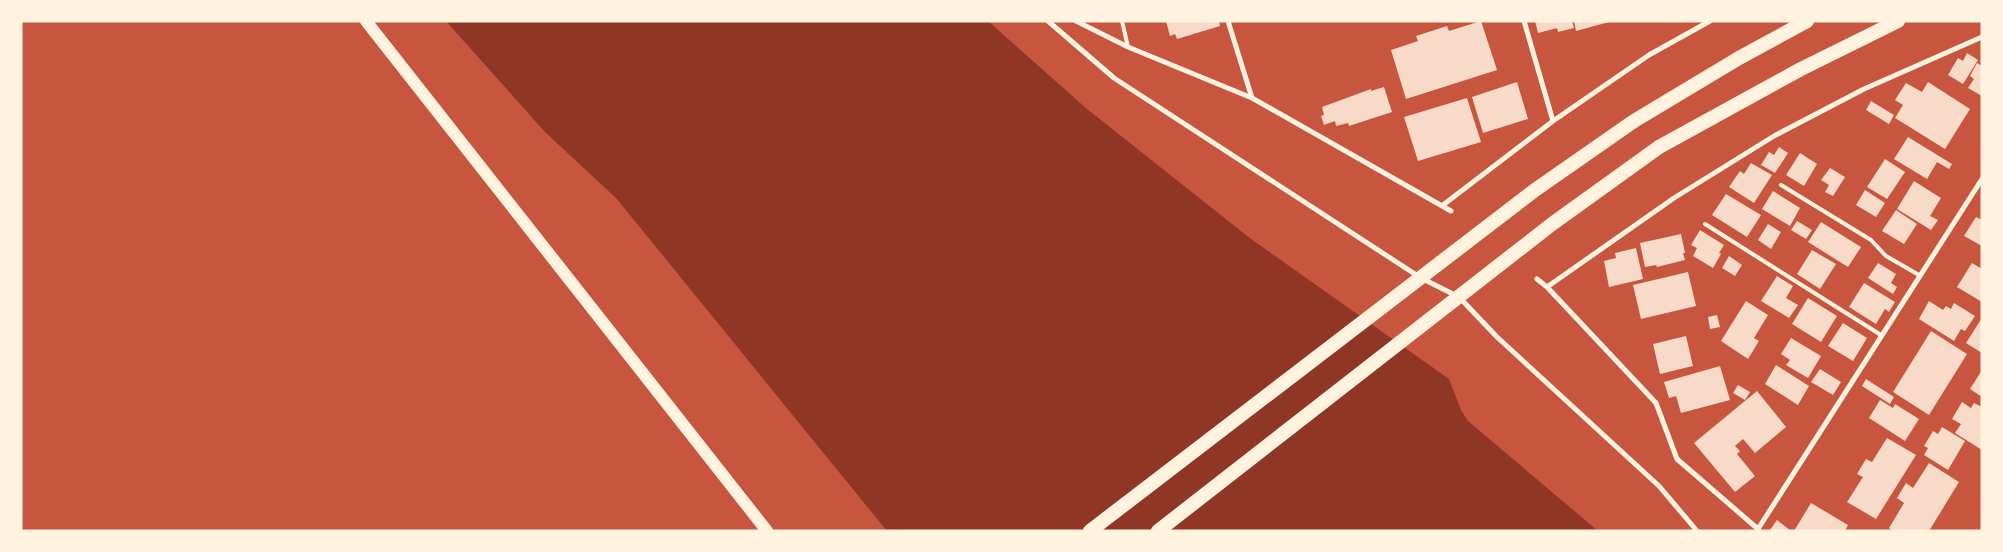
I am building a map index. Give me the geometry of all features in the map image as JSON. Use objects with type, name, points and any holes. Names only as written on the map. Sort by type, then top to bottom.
[{"type":"highway","points":[[1090,531],[1535,190],[1634,121],[1739,58],[1807,21]]},
{"type":"highway","points":[[1158,531],[1552,224],[1659,147],[1801,69],[1898,21]]},
{"type":"main road","points":[[366,21],[767,531]]},
{"type":"street","points":[[1048,21],[1114,78],[1421,278],[1459,297],[1497,337],[1659,486],[1697,531]]},
{"type":"street","points":[[1076,21],[1128,47],[1252,98],[1450,211]]},
{"type":"street","points":[[1228,21],[1252,98]]},
{"type":"street","points":[[1524,21],[1553,121]]},
{"type":"street","points":[[1443,206],[1553,121],[1649,55],[1710,21]]},
{"type":"street","points":[[1547,287],[1674,198],[1774,136],[1864,89],[1982,37]]},
{"type":"street","points":[[1537,280],[1547,287],[1656,403],[1677,459],[1759,530],[1919,275],[1982,179]]},
{"type":"lane","points":[[1122,21],[1128,47]]},
{"type":"lane","points":[[1782,185],[1871,240],[1886,256],[1919,275]]},
{"type":"lane","points":[[1705,224],[1881,336]]},
{"type":"shaded area","points":[[446,21],[988,21],[1087,109],[1251,239],[1449,379],[1461,410],[1468,421],[1598,531],[887,531],[616,198],[545,132]]},
{"type":"building","points":[[1166,21],[1219,21],[1220,26],[1177,39],[1175,34],[1170,36]]},
{"type":"building","points":[[1481,21],[1497,70],[1406,99],[1391,50],[1418,41],[1416,36],[1447,26],[1449,31]]},
{"type":"building","points":[[1535,21],[1572,21],[1574,28],[1558,32],[1557,28],[1538,33]]},
{"type":"building","points":[[1574,21],[1609,21],[1609,22],[1576,31]]},
{"type":"building","points":[[1967,53],[1978,60],[1963,84],[1948,75],[1958,58],[1963,61]]},
{"type":"building","points":[[1977,63],[1982,66],[1982,96],[1968,88],[1974,79],[1970,76]]},
{"type":"building","points":[[1517,82],[1528,119],[1483,133],[1472,97]]},
{"type":"building","points":[[1928,82],[1970,109],[1945,149],[1895,118],[1903,105],[1895,100],[1906,83],[1922,92]]},
{"type":"building","points":[[1384,87],[1392,112],[1349,126],[1348,123],[1336,126],[1335,121],[1324,125],[1321,116],[1324,115],[1322,107],[1371,89],[1371,91]]},
{"type":"building","points":[[1467,98],[1481,142],[1418,161],[1404,117]]},
{"type":"building","points":[[1871,101],[1894,115],[1889,124],[1866,110]]},
{"type":"building","points":[[1908,137],[1952,164],[1949,169],[1937,162],[1927,179],[1894,159]]},
{"type":"building","points":[[1779,147],[1788,153],[1775,173],[1761,165],[1769,152],[1774,155]]},
{"type":"building","points":[[1800,153],[1817,164],[1804,186],[1786,175]]},
{"type":"building","points":[[1885,159],[1905,172],[1887,199],[1867,187]]},
{"type":"building","points":[[1751,163],[1772,175],[1754,203],[1729,187],[1740,171],[1744,174]]},
{"type":"building","points":[[1830,168],[1845,177],[1833,196],[1825,192],[1829,185],[1821,180]]},
{"type":"building","points":[[1914,181],[1941,198],[1930,216],[1938,220],[1931,230],[1897,209]]},
{"type":"building","points":[[1865,190],[1885,203],[1876,217],[1856,205]]},
{"type":"building","points":[[1773,191],[1800,208],[1790,226],[1762,209]]},
{"type":"building","points":[[1726,194],[1761,215],[1747,237],[1712,215]]},
{"type":"building","points":[[1896,210],[1917,224],[1904,244],[1882,231]]},
{"type":"building","points":[[1976,217],[1982,220],[1982,246],[1964,236]]},
{"type":"building","points":[[1797,221],[1812,230],[1806,239],[1791,230]]},
{"type":"building","points":[[1821,222],[1861,247],[1848,267],[1808,242]]},
{"type":"building","points":[[1768,224],[1781,232],[1771,249],[1758,240]]},
{"type":"building","points":[[1700,230],[1724,245],[1713,268],[1693,256],[1697,248],[1691,245]]},
{"type":"building","points":[[1681,234],[1685,260],[1657,267],[1656,265],[1645,267],[1640,243]]},
{"type":"building","points":[[1636,248],[1643,279],[1609,287],[1604,261],[1616,258],[1615,253]]},
{"type":"building","points":[[1812,250],[1836,264],[1820,289],[1797,274]]},
{"type":"building","points":[[1729,256],[1742,265],[1735,276],[1722,268]]},
{"type":"building","points":[[1878,263],[1896,274],[1891,283],[1897,287],[1893,294],[1868,278]]},
{"type":"building","points":[[1972,263],[1982,269],[1982,302],[1957,287]]},
{"type":"building","points":[[1688,272],[1696,306],[1641,319],[1633,285]]},
{"type":"building","points":[[1777,276],[1793,286],[1786,298],[1798,305],[1789,318],[1761,301]]},
{"type":"building","points":[[1864,283],[1895,302],[1889,312],[1885,309],[1876,324],[1849,307]]},
{"type":"building","points":[[1808,298],[1837,316],[1821,342],[1792,324]]},
{"type":"building","points":[[1746,301],[1768,315],[1754,338],[1759,341],[1748,359],[1721,341]]},
{"type":"building","points":[[1929,301],[1943,310],[1946,306],[1951,309],[1954,303],[1975,316],[1965,331],[1961,329],[1954,341],[1919,319]]},
{"type":"building","points":[[1717,315],[1720,327],[1710,329],[1708,317]]},
{"type":"building","points":[[1982,318],[1982,353],[1966,343]]},
{"type":"building","points":[[1843,323],[1867,338],[1853,361],[1828,346]]},
{"type":"building","points":[[1931,331],[1967,354],[1929,415],[1893,392]]},
{"type":"building","points":[[1686,336],[1693,366],[1660,374],[1653,344]]},
{"type":"building","points":[[1791,338],[1821,356],[1808,378],[1786,365],[1790,360],[1781,354]]},
{"type":"building","points":[[1776,365],[1809,386],[1798,405],[1765,384]]},
{"type":"building","points":[[1720,366],[1730,400],[1681,413],[1676,396],[1669,398],[1664,382]]},
{"type":"building","points":[[1820,369],[1841,382],[1833,395],[1811,382]]},
{"type":"building","points":[[1982,370],[1982,397],[1970,389]]},
{"type":"building","points":[[1866,379],[1894,397],[1890,404],[1862,386]]},
{"type":"building","points":[[1738,385],[1750,392],[1745,400],[1733,393]]},
{"type":"building","points":[[1757,391],[1786,427],[1755,453],[1743,439],[1735,446],[1740,451],[1737,454],[1755,476],[1735,492],[1694,443]]},
{"type":"building","points":[[1880,400],[1893,408],[1895,404],[1919,419],[1905,441],[1869,418]]},
{"type":"building","points":[[1962,402],[1971,408],[1974,403],[1982,407],[1982,450],[1955,433],[1961,424],[1952,419]]},
{"type":"building","points":[[1942,427],[1965,441],[1948,470],[1924,455],[1928,448],[1924,446],[1933,431],[1938,434]]},
{"type":"building","points":[[1887,438],[1916,455],[1876,519],[1847,502],[1863,477],[1857,474],[1866,459],[1872,462]]},
{"type":"building","points":[[1929,463],[1959,482],[1929,531],[1893,531],[1889,528],[1904,503],[1897,498],[1906,483],[1913,488]]},
{"type":"building","points":[[1811,503],[1848,525],[1845,531],[1794,531]]},
{"type":"building","points":[[1777,520],[1791,531],[1770,530]]}]
